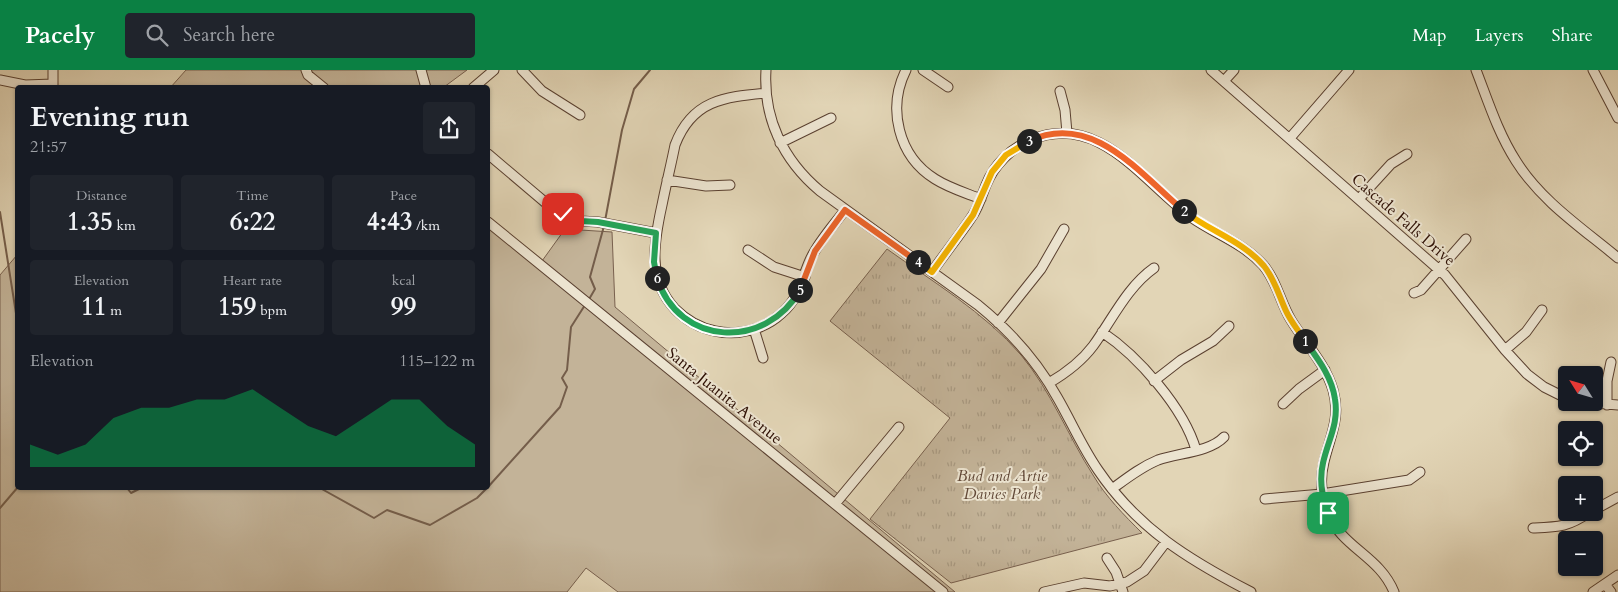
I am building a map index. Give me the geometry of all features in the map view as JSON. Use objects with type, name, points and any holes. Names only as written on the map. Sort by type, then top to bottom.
[{"type":"street","points":[[53,70],[53,85]]},
{"type":"street","points":[[306,70],[308,75],[320,85]]},
{"type":"street","points":[[421,70],[425,85]]},
{"type":"street","points":[[476,85],[494,70]]},
{"type":"street","points":[[522,70],[542,92],[580,115]]},
{"type":"street","points":[[766,70],[766,93],[770,118],[780,143],[808,182],[932,272],[998,323],[1027,353],[1049,384],[1086,452],[1112,489],[1143,522],[1166,542],[1207,570],[1251,592]]},
{"type":"street","points":[[906,70],[898,93],[896,110],[901,136],[908,152],[919,166],[936,180],[981,199]]},
{"type":"street","points":[[923,70],[948,87]]},
{"type":"street","name":"Cascade Falls Drive","points":[[1212,70],[1439,269],[1456,287],[1517,365],[1537,382],[1558,394]]},
{"type":"street","points":[[1224,81],[1234,70]]},
{"type":"street","points":[[1290,138],[1349,70]]},
{"type":"street","points":[[1476,70],[1502,135],[1526,175],[1558,209],[1618,258]]},
{"type":"street","points":[[1593,70],[1618,118]]},
{"type":"street","points":[[0,80],[25,85]]},
{"type":"street","points":[[1060,91],[1065,110],[1067,133]]},
{"type":"street","points":[[766,93],[712,102],[696,113],[683,127],[678,136],[656,233],[654,262],[658,281],[665,296],[679,312],[696,324],[711,330],[732,333],[754,329],[773,320],[789,306],[800,288],[815,251],[845,210]]},
{"type":"street","points":[[780,143],[831,118]]},
{"type":"street","points":[[932,272],[973,215],[992,172],[1006,155],[1017,147],[1041,136],[1067,133],[1088,137],[1108,146],[1192,218],[1257,259],[1270,275],[1292,321],[1325,370],[1333,391],[1336,408],[1334,430],[1323,463],[1322,494],[1328,513],[1336,529],[1351,545],[1376,564],[1394,592]]},
{"type":"street","points":[[1359,199],[1390,164],[1407,154]]},
{"type":"street","points":[[490,156],[554,209],[571,218],[656,233]]},
{"type":"street","points":[[667,180],[706,186],[730,185]]},
{"type":"street","name":"Santa Juanita Avenue","points":[[490,224],[943,592]]},
{"type":"street","points":[[998,323],[1041,269],[1064,229]]},
{"type":"street","points":[[1414,293],[1421,290],[1466,239]]},
{"type":"street","points":[[748,250],[774,267],[805,277]]},
{"type":"street","points":[[1049,384],[1077,364],[1093,347],[1138,282],[1154,268]]},
{"type":"street","points":[[1505,350],[1522,336],[1542,310]]},
{"type":"street","points":[[1154,381],[1176,363],[1213,341],[1229,326]]},
{"type":"street","points":[[754,329],[763,358]]},
{"type":"street","points":[[1102,332],[1130,353],[1154,381],[1184,419],[1196,450]]},
{"type":"street","points":[[1607,406],[1611,362]]},
{"type":"street","points":[[1282,404],[1325,370]]},
{"type":"street","points":[[1603,405],[1618,405]]},
{"type":"street","points":[[835,504],[899,426]]},
{"type":"street","points":[[1112,489],[1149,464],[1217,443],[1224,437]]},
{"type":"street","points":[[1265,499],[1322,494],[1409,480],[1420,472]]},
{"type":"street","points":[[1603,505],[1618,496]]},
{"type":"street","points":[[1533,528],[1564,526],[1576,521]]},
{"type":"street","points":[[1044,592],[1084,583],[1122,588],[1140,574],[1166,542]]},
{"type":"street","points":[[1107,558],[1116,572],[1122,588]]},
{"type":"street","points":[[1593,592],[1618,575]]},
{"type":"street","points":[[1605,584],[1611,592]]},
{"type":"green space","points":[[186,70],[467,70],[447,85],[173,85]]},
{"type":"green space","points":[[490,222],[542,261],[565,229],[612,232],[615,307],[955,592],[618,592],[586,568],[567,592],[0,592],[0,275],[15,257],[15,490],[490,490]]},
{"type":"green space","name":"Bud and Artie Davies Park","points":[[887,249],[974,311],[1007,339],[1041,383],[1098,483],[1116,506],[1142,533],[951,583],[870,519],[950,418],[830,321]]},
{"type":"waterway","points":[[605,221],[622,130],[634,89],[650,70]]},
{"type":"waterway","points":[[0,212],[15,307]]},
{"type":"waterway","points":[[588,301],[595,289],[590,277],[604,226]]},
{"type":"waterway","points":[[490,485],[560,407],[567,387],[562,378],[567,370],[571,327],[585,305]]},
{"type":"waterway","points":[[0,508],[15,490]]},
{"type":"waterway","points":[[129,490],[131,493],[137,490]]},
{"type":"waterway","points":[[324,490],[374,518],[387,510],[430,525],[477,498],[485,490]]},
{"type":"route","points":[[563,214],[581,221],[598,222],[656,233],[654,243],[655,271],[660,286],[671,304],[687,319],[701,327],[722,332],[743,332],[763,326],[789,306],[800,288],[815,251],[845,210],[932,272],[973,215],[992,172],[1006,155],[1024,143],[1041,136],[1067,133],[1088,137],[1115,151],[1192,218],[1249,252],[1264,266],[1270,275],[1292,321],[1329,378],[1335,399],[1336,421],[1322,472],[1322,494],[1328,513]]}]
